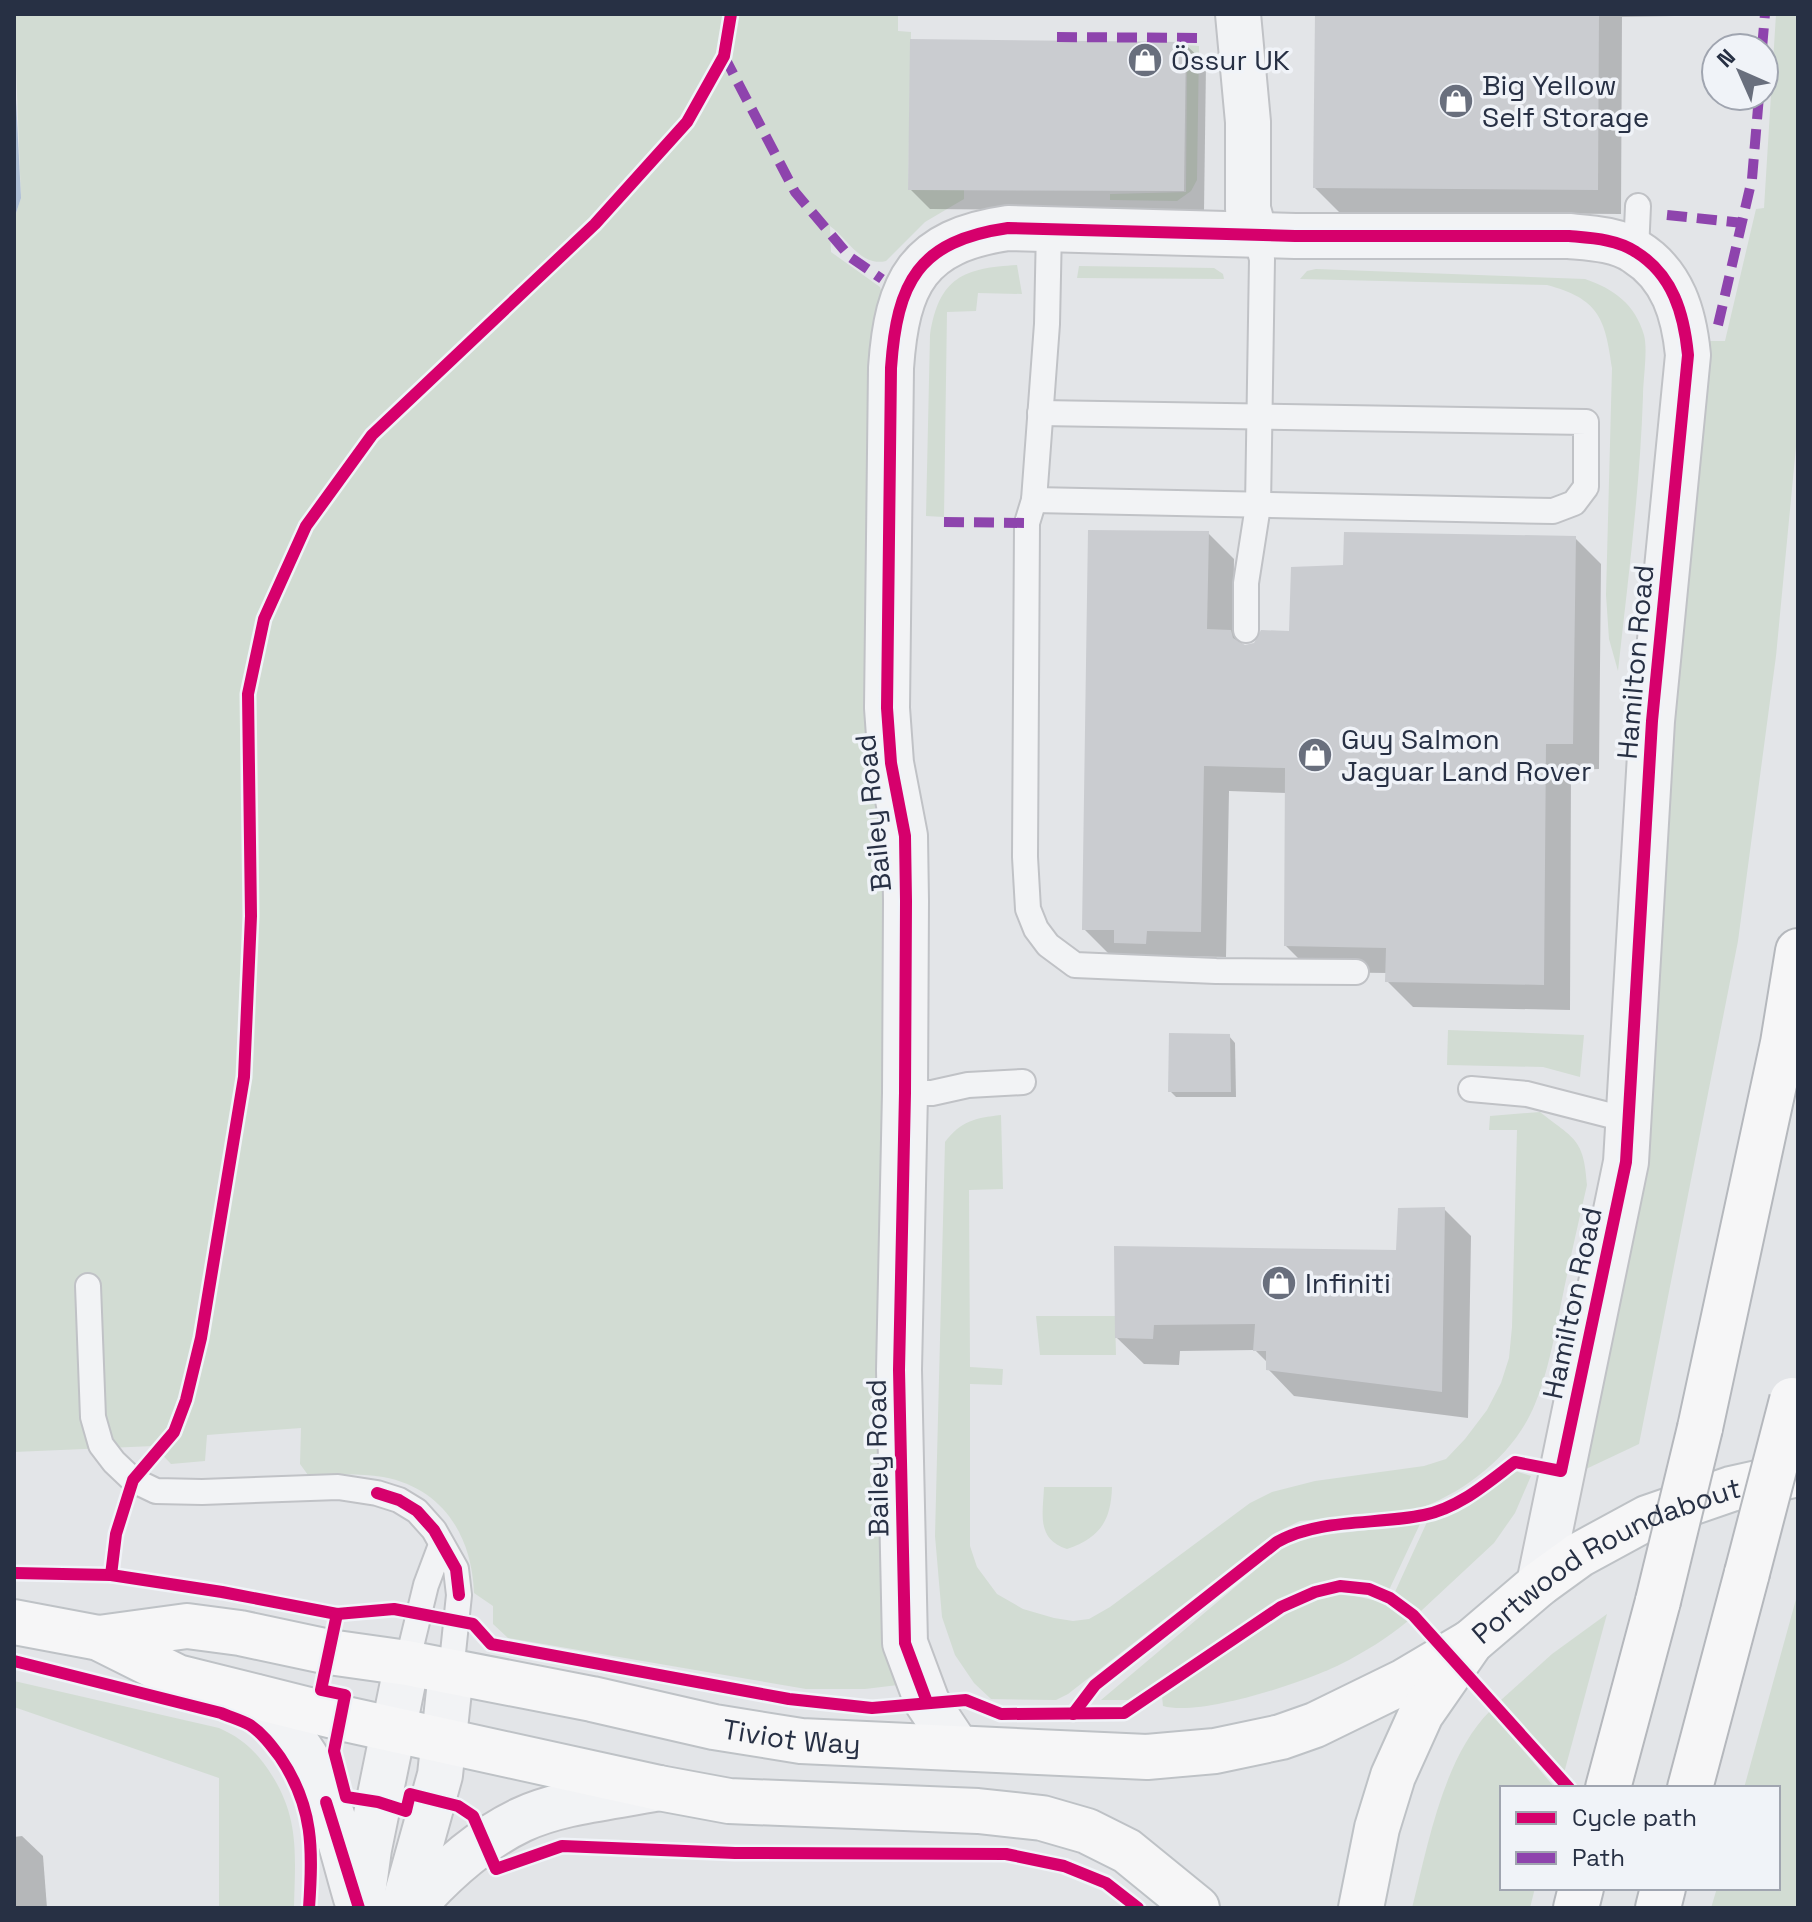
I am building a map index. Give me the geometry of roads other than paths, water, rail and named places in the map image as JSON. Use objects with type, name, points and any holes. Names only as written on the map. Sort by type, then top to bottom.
[{"type":"main road","points":[[1609,1786],[1700,1428],[1783,1043],[1798,951]]},
{"type":"main road","points":[[1691,1786],[1795,1390]]},
{"type":"main road","name":"Portwood Roundabout","points":[[1361,1908],[1377,1828],[1393,1776],[1421,1714],[1471,1642],[1539,1584],[1579,1555],[1647,1518],[1731,1489],[1798,1474]]},
{"type":"main road","name":"Tiviot Way","points":[[14,1622],[99,1638],[177,1677],[444,1741],[659,1788],[729,1801],[978,1811],[1042,1818],[1087,1831],[1127,1851],[1197,1908]]},
{"type":"main road","name":"Tiviot Way","points":[[99,1638],[187,1626],[240,1633],[592,1699],[714,1727],[801,1741],[1147,1757],[1215,1751],[1281,1737],[1315,1725],[1405,1681],[1471,1642]]},
{"type":"street","points":[[1238,14],[1248,122],[1248,209],[1255,234],[1569,236],[1604,240],[1636,251]]},
{"type":"street","name":"Bailey Road","points":[[957,1747],[927,1702],[905,1643],[899,1370],[905,1093],[905,836],[891,763],[887,708],[891,368],[896,315],[904,292],[926,261],[945,246],[980,232],[1049,228],[1255,234]]},
{"type":"street","name":"Hamilton Road","points":[[1539,1584],[1624,1175],[1652,721],[1688,355],[1681,310],[1673,292],[1636,251]]},
{"type":"street","points":[[360,1908],[407,1663]]},
{"type":"street","points":[[403,1908],[440,1775],[451,1672]]},
{"type":"street","points":[[256,1697],[297,1743],[311,1765],[337,1833],[360,1908]]},
{"type":"street","points":[[412,1908],[438,1879],[484,1843],[522,1820],[563,1807],[659,1788]]},
{"type":"lane","points":[[1636,251],[1638,206]]},
{"type":"lane","points":[[1049,228],[1047,324],[1034,500],[1027,523],[1025,857],[1028,909],[1036,929],[1048,945],[1075,965],[1216,971],[1356,972]]},
{"type":"lane","points":[[1246,630],[1246,583],[1258,506],[1261,416],[1262,259],[1255,234]]},
{"type":"lane","points":[[1034,500],[1553,511],[1574,503],[1586,487],[1586,422],[1040,413]]},
{"type":"lane","points":[[905,1093],[932,1093],[968,1085],[1023,1082]]},
{"type":"lane","points":[[1471,1089],[1527,1094],[1628,1120]]},
{"type":"lane","points":[[88,1286],[93,1417],[101,1445],[133,1480],[156,1491],[338,1487],[399,1500],[417,1511],[434,1530],[456,1569],[459,1595],[451,1672]]},
{"type":"lane","points":[[407,1663],[426,1585],[441,1545]]},
{"type":"water","points":[[14,61],[21,198],[14,219]]},
{"type":"place","name":"Össur UK","points":[[1145,60]]},
{"type":"place","name":"Big Yellow Self Storage","points":[[1456,101]]},
{"type":"place","name":"Guy Salmon Jaguar Land Rover","points":[[1315,755]]},
{"type":"place","name":"Infiniti","points":[[1279,1283]]}]
